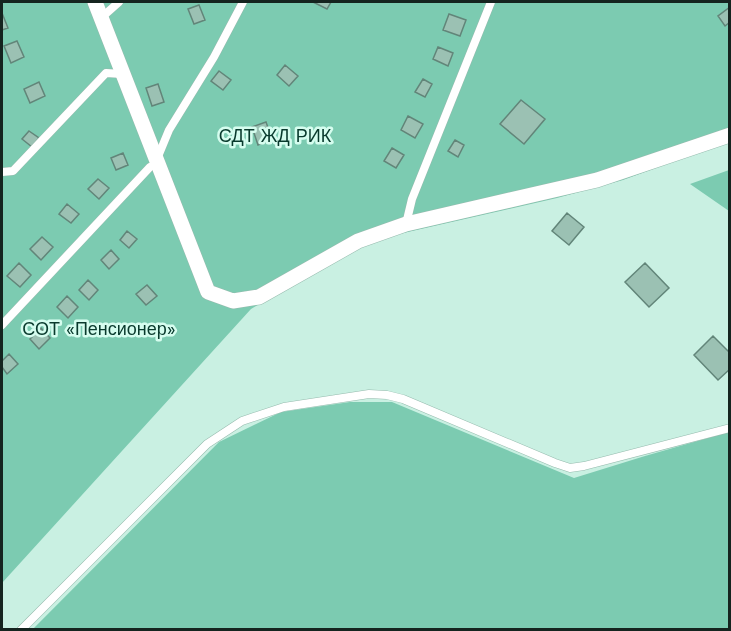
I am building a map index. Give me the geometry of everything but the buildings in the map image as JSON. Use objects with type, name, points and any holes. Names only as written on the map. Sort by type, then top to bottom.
[{"type":"street","points":[[95,2],[153,164],[208,292],[233,301],[259,297],[358,241],[406,224],[597,180],[729,135]]},
{"type":"lane","points":[[101,18],[120,2]]},
{"type":"lane","points":[[2,325],[153,164],[169,130],[214,57],[243,2]]},
{"type":"lane","points":[[406,224],[412,199],[490,2]]},
{"type":"lane","points":[[2,172],[13,171],[106,74],[122,74]]},
{"type":"lane","points":[[21,630],[207,444],[242,421],[284,406],[369,394],[387,395],[403,399],[570,468],[729,428]]},
{"type":"green space","name":"СДТ ЖД РИК","points":[[2,2],[729,2],[729,141],[623,180],[557,198],[355,244],[251,309],[2,583]]},
{"type":"green space","points":[[729,170],[729,211],[690,184]]},
{"type":"green space","points":[[350,402],[392,402],[574,478],[729,432],[729,629],[33,629],[219,442],[281,412]]},
{"type":"park label","name":"СОТ «Пенсионер»","points":[[99,329]]}]
